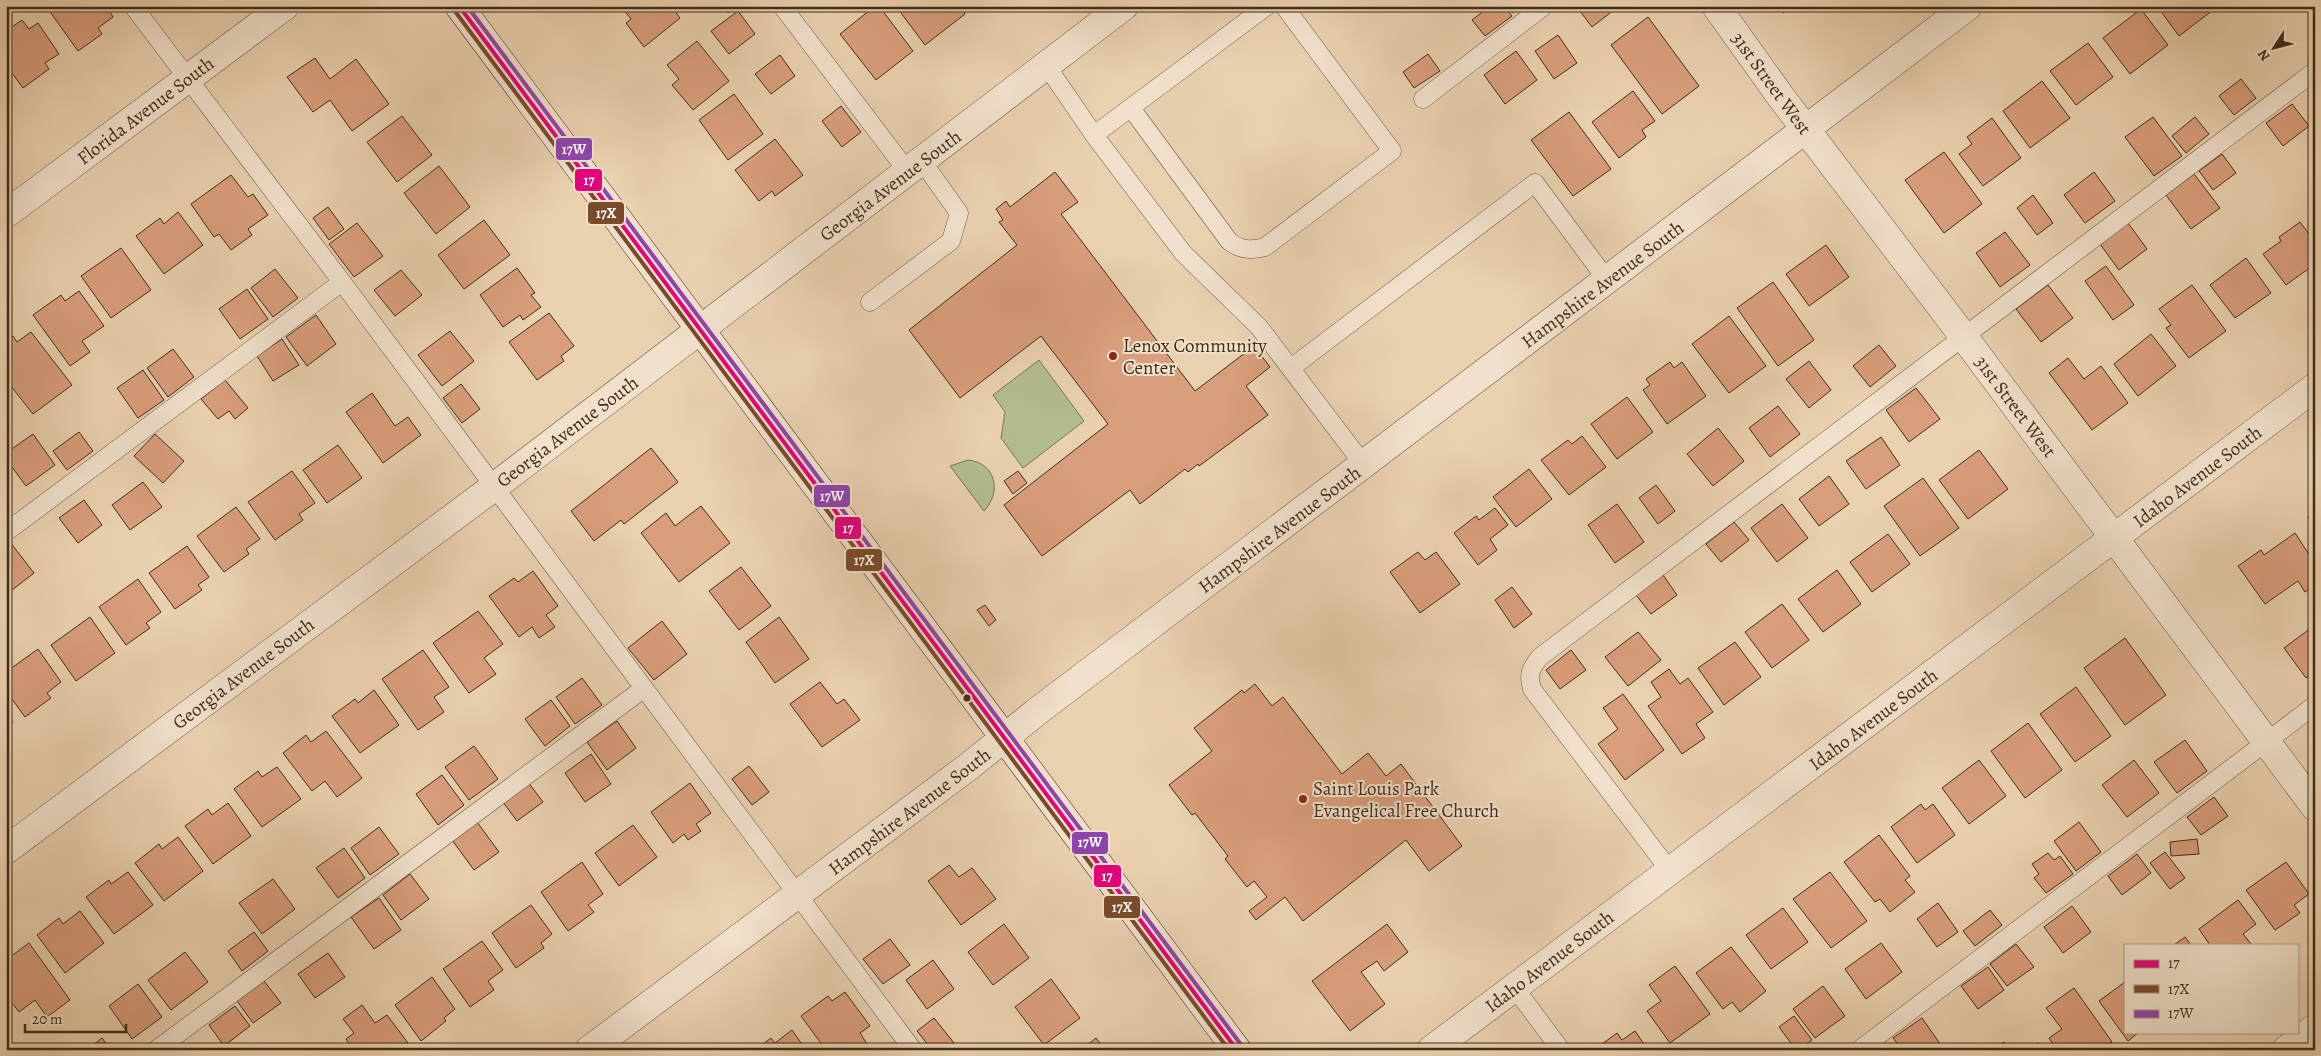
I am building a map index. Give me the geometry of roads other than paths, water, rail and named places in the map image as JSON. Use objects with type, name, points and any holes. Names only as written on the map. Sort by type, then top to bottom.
[{"type":"street","name":"Florida Avenue South","points":[[6,214],[285,6]]},
{"type":"street","points":[[459,6],[1237,1050]]},
{"type":"street","name":"Georgia Avenue South","points":[[6,850],[494,487],[1124,6]]},
{"type":"street","name":"31st Street West","points":[[1716,6],[1806,129],[1964,336],[2315,807]]},
{"type":"street","name":"Hampshire Avenue South","points":[[589,1050],[798,896],[1968,6]]},
{"type":"street","name":"Idaho Avenue South","points":[[1431,1050],[2315,387]]},
{"type":"street","points":[[2286,1050],[2315,1028]]},
{"type":"lane","points":[[133,6],[342,282],[912,1050]]},
{"type":"lane","points":[[782,6],[915,167],[959,213],[951,241],[870,302]]},
{"type":"lane","points":[[1094,135],[1267,6]]},
{"type":"lane","points":[[1131,108],[1229,241],[1237,247],[1246,249],[1265,247],[1392,152],[1284,6]]},
{"type":"lane","points":[[1423,99],[1544,6]]},
{"type":"lane","points":[[1046,65],[1094,135],[1183,253],[1260,327],[1364,465]]},
{"type":"lane","points":[[1670,871],[1532,689],[1529,677],[1532,666],[1540,658],[2315,71]]},
{"type":"lane","points":[[1290,368],[1535,183],[1607,280]]},
{"type":"lane","points":[[6,532],[342,282]]},
{"type":"lane","points":[[156,1050],[643,689]]},
{"type":"lane","points":[[1859,1050],[2315,705]]},
{"type":"lane","points":[[1514,987],[1562,1050]]},
{"type":"place","name":"Lenox Community Center","points":[[1113,356]]},
{"type":"place","name":"Saint Louis Park Evangelical Free Church","points":[[1303,799]]}]
